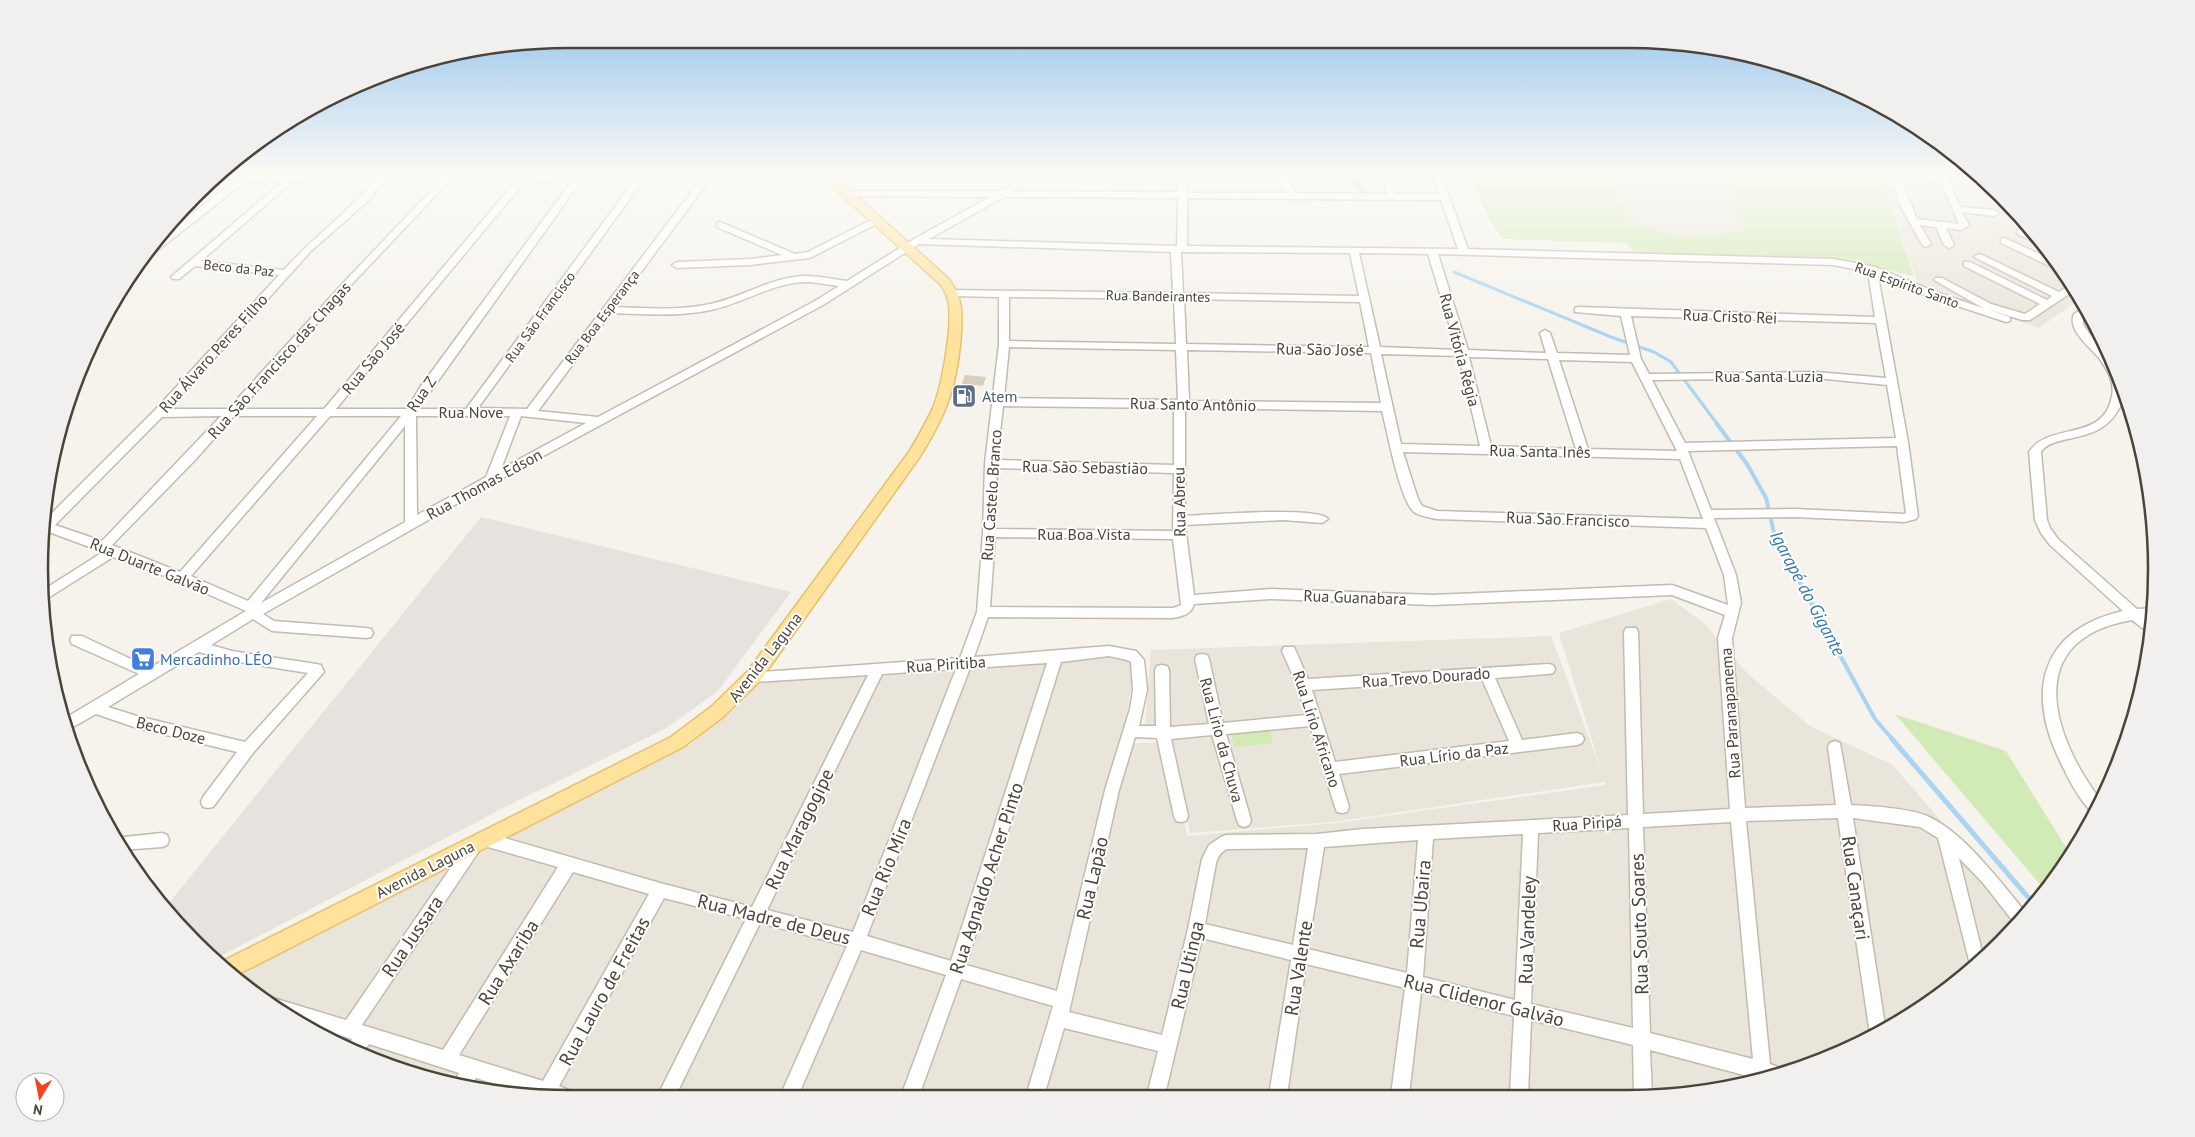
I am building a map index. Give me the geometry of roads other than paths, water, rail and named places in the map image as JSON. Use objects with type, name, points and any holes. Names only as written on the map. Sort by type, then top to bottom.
[{"type":"main road","points":[[887,227],[912,244],[952,293]]},
{"type":"main road","name":"Avenida Laguna","points":[[233,967],[677,742],[723,709],[753,678],[914,455],[931,427],[940,406],[950,362],[955,322],[952,293]]},
{"type":"street","points":[[162,243],[182,227]]},
{"type":"street","points":[[176,277],[232,227]]},
{"type":"street","name":"Rua Álvaro Peres Filho","points":[[50,521],[159,413],[285,273],[333,227]]},
{"type":"street","name":"Rua São Francisco das Chagas","points":[[49,592],[108,549],[348,282],[401,227]]},
{"type":"street","name":"Rua São José","points":[[182,578],[328,411],[482,227]]},
{"type":"street","name":"Rua Z","points":[[253,610],[410,412],[425,388],[543,227]]},
{"type":"street","name":"Rua São Francisco","points":[[470,411],[605,227]]},
{"type":"street","name":"Rua Boa Esperança","points":[[531,412],[670,227]]},
{"type":"street","points":[[725,227],[794,257]]},
{"type":"street","points":[[677,265],[717,264],[810,255],[864,227]]},
{"type":"street","name":"Rua Thomas Edson","points":[[71,722],[198,646],[253,610],[411,525],[491,478],[602,421],[820,302],[912,244],[944,227]]},
{"type":"street","name":"Rua Abreu","points":[[1181,227],[1177,296],[1182,348],[1182,403],[1178,469],[1179,534],[1188,600]]},
{"type":"street","points":[[1455,227],[1464,252]]},
{"type":"street","points":[[1917,227],[1926,244]]},
{"type":"street","points":[[1941,227],[1948,245]]},
{"type":"street","points":[[2020,232],[2027,235]]},
{"type":"street","points":[[2004,241],[2048,263]]},
{"type":"street","name":"Rua Espírito Santo","points":[[912,244],[1464,252],[1834,262],[1872,269],[1934,295],[2006,319]]},
{"type":"street","points":[[1354,251],[1396,448]]},
{"type":"street","name":"Rua Vitória Régia","points":[[1432,252],[1462,352],[1486,449]]},
{"type":"street","points":[[1979,257],[2058,296]]},
{"type":"street","name":"Beco da Paz","points":[[193,263],[285,273]]},
{"type":"street","points":[[1967,264],[2047,304]]},
{"type":"street","points":[[1872,269],[1902,442]]},
{"type":"street","points":[[607,310],[646,312],[708,307],[732,302],[792,281],[805,279],[847,284]]},
{"type":"street","points":[[1939,280],[1987,306],[2021,318],[2026,318],[2067,291]]},
{"type":"street","name":"Rua Bandeirantes","points":[[952,293],[1364,299]]},
{"type":"street","name":"Rua Castelo Branco","points":[[965,663],[983,612],[989,533],[991,464],[1004,344],[1004,294]]},
{"type":"street","name":"Rua Cristo Rei","points":[[1579,310],[1880,320]]},
{"type":"street","name":"Rua Paranapanema","points":[[1626,313],[1636,359],[1682,451],[1730,575],[1734,603],[1725,638],[1738,815],[1766,1071]]},
{"type":"street","points":[[2081,314],[2078,316],[2077,324],[2081,332],[2101,354]]},
{"type":"street","points":[[1546,333],[1583,452]]},
{"type":"street","name":"Rua São José","points":[[1004,344],[1552,354],[1636,359]]},
{"type":"street","name":"Rua Santa Luzia","points":[[1646,377],[1680,375],[1816,375],[1892,382]]},
{"type":"street","points":[[2118,396],[2116,407],[2106,420],[2093,429],[2078,435],[2042,442],[2037,446],[2035,452],[2041,520],[2045,530],[2054,542],[2144,623]]},
{"type":"street","name":"Rua Santo Antônio","points":[[999,402],[1386,407]]},
{"type":"street","name":"Rua Nove","points":[[159,413],[328,411],[531,412],[602,421]]},
{"type":"street","points":[[410,412],[411,525]]},
{"type":"street","points":[[491,478],[517,412]]},
{"type":"street","name":"Rua São Francisco","points":[[1396,448],[1412,500],[1418,508],[1426,513],[1436,515],[1708,519],[1780,513],[1904,518],[1912,516],[1912,512],[1902,442]]},
{"type":"street","name":"Rua Santa Inês","points":[[1396,448],[1583,452],[1682,451],[1733,446],[1902,442]]},
{"type":"street","name":"Rua São Sebastião","points":[[991,464],[1178,469]]},
{"type":"street","points":[[1179,521],[1282,516],[1322,519]]},
{"type":"street","name":"Rua Duarte Galvão","points":[[49,530],[108,549],[182,578],[253,610],[260,620],[272,626],[366,633]]},
{"type":"street","name":"Rua Boa Vista","points":[[989,533],[1179,534]]},
{"type":"street","name":"Rua Guanabara","points":[[1188,600],[1271,594],[1433,600],[1672,590],[1732,612]]},
{"type":"street","points":[[983,612],[1173,613],[1182,611],[1187,606],[1188,600]]},
{"type":"street","points":[[2093,801],[2071,770],[2055,735],[2049,704],[2050,682],[2062,653],[2080,634],[2105,621],[2134,614],[2145,613]]},
{"type":"street","name":"Rua Souto Soares","points":[[1631,632],[1643,1089]]},
{"type":"street","points":[[77,640],[151,674]]},
{"type":"street","points":[[198,646],[232,656],[310,668],[316,670],[317,674],[248,750],[208,802]]},
{"type":"street","name":"Rua Piritiba","points":[[753,678],[1056,657],[1109,650],[1130,655],[1137,660]]},
{"type":"street","name":"Rua Lírio Africano","points":[[1289,651],[1304,685],[1342,807]]},
{"type":"street","name":"Rua Agnaldo Acher Pinto","points":[[912,1090],[956,971],[1056,657]]},
{"type":"street","name":"Rua Lírio da Chuva","points":[[1202,659],[1217,729],[1244,820]]},
{"type":"street","name":"Rua Lapão","points":[[1037,1090],[1059,1018],[1112,790],[1131,731],[1140,690],[1137,660]]},
{"type":"street","name":"Rua Rio Mira","points":[[792,1090],[857,941],[949,709],[965,663]]},
{"type":"street","name":"Rua Maragogipe","points":[[669,1090],[878,669]]},
{"type":"street","points":[[1162,670],[1163,732],[1181,816]]},
{"type":"street","name":"Rua Trevo Dourado","points":[[1304,685],[1548,670]]},
{"type":"street","points":[[1486,673],[1518,747]]},
{"type":"street","name":"Beco Doze","points":[[95,708],[137,722],[248,750]]},
{"type":"street","points":[[1131,731],[1163,732],[1217,729],[1314,720]]},
{"type":"street","name":"Rua Lírio da Paz","points":[[1331,769],[1578,739]]},
{"type":"street","name":"Rua Canaçari","points":[[1835,747],[1876,1026]]},
{"type":"street","name":"Rua Piripá","points":[[1226,842],[1317,841],[1426,832],[1636,820],[1844,811],[1923,821],[1945,834],[1988,878],[2017,913]]},
{"type":"street","name":"Rua Vandeley","points":[[1519,1090],[1531,827]]},
{"type":"street","name":"Rua Ubaira","points":[[1401,1090],[1414,983],[1426,832]]},
{"type":"street","points":[[1945,834],[1975,955]]},
{"type":"street","points":[[126,843],[162,840]]},
{"type":"street","name":"Rua Madre de Deus","points":[[480,841],[857,941],[1063,1001]]},
{"type":"street","name":"Rua Jussara","points":[[349,1030],[480,841]]},
{"type":"street","name":"Rua Valente","points":[[1279,1090],[1317,841]]},
{"type":"street","name":"Rua Utinga","points":[[1157,1090],[1196,929],[1211,853],[1216,846],[1226,842]]},
{"type":"street","name":"Rua Axariba","points":[[447,1059],[569,864]]},
{"type":"street","name":"Rua Lauro de Freitas","points":[[548,1089],[660,890]]},
{"type":"street","name":"Rua Clidenor Galvão","points":[[1196,929],[1642,1039],[1762,1072]]},
{"type":"street","points":[[298,1014],[538,1088]]},
{"type":"street","points":[[1059,1018],[1168,1045]]},
{"type":"street","points":[[358,1045],[365,1035]]},
{"type":"street","points":[[465,1079],[472,1067]]},
{"type":"waterway","name":"Igarapé do Gigante","points":[[1454,272],[1611,337],[1654,352],[1671,362],[1718,425]]},
{"type":"waterway","name":"Igarapé do Gigante","points":[[1717,424],[1747,464],[1766,498],[1775,537],[1875,719],[1893,740]]},
{"type":"waterway","name":"Igarapé do Gigante","points":[[1892,739],[2029,899]]},
{"type":"place","name":"Atem","points":[[964,396]]},
{"type":"place","name":"Mercadinho LÉO","points":[[143,659]]}]
